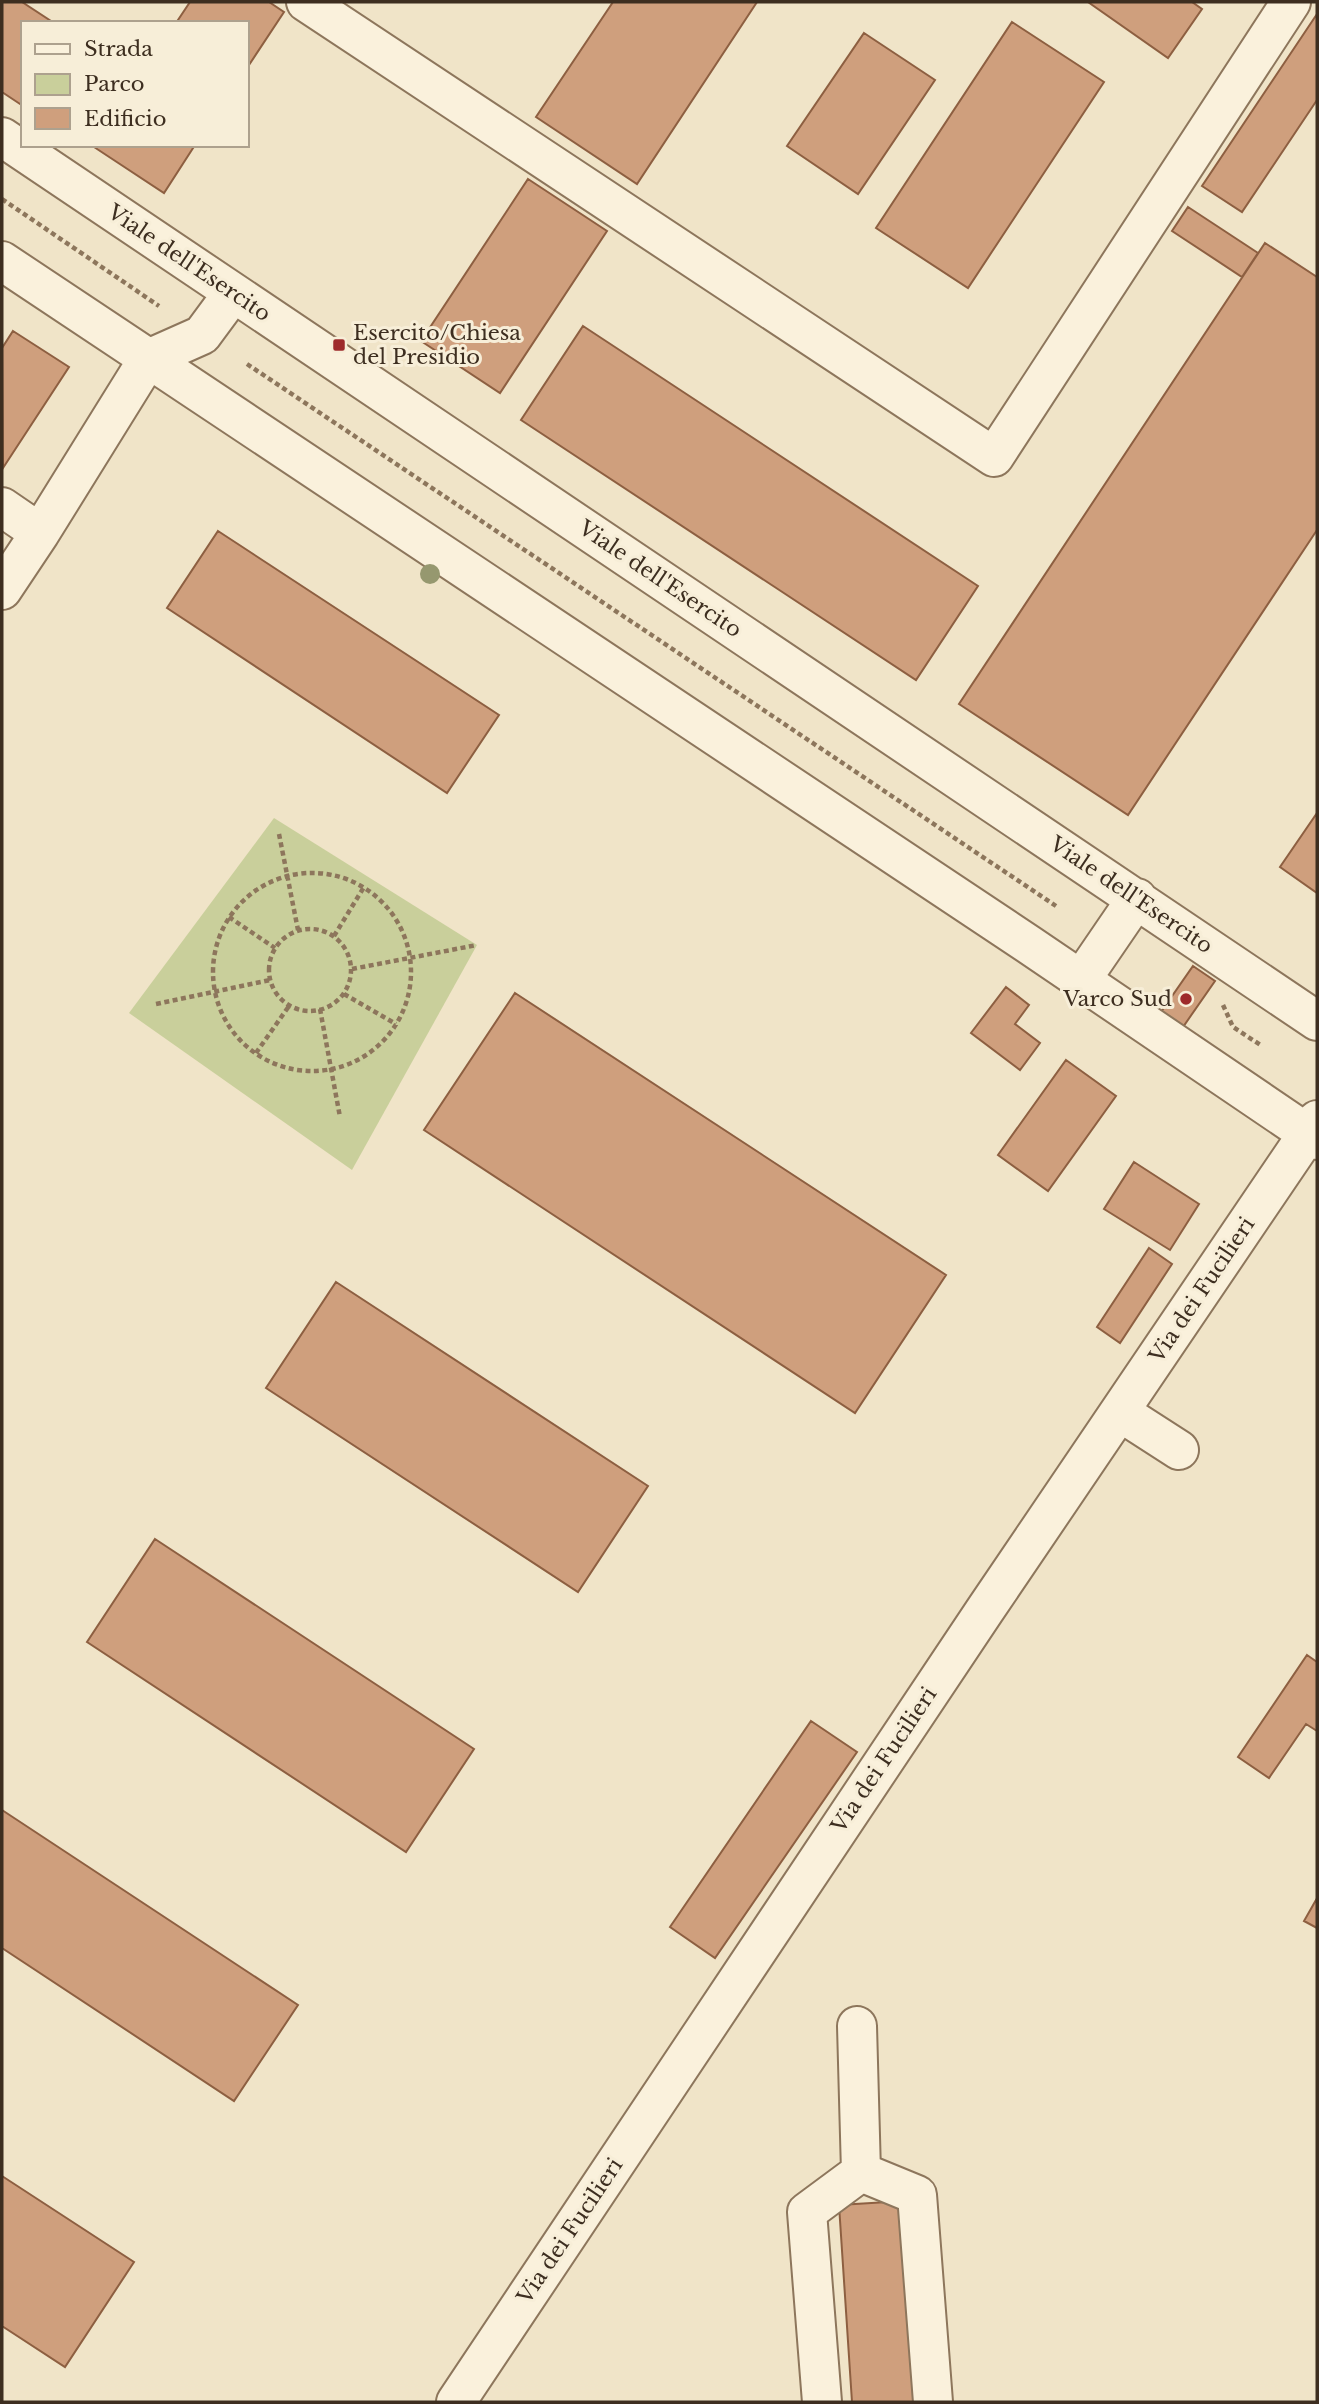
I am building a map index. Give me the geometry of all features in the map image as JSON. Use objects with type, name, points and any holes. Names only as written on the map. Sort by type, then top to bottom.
[{"type":"street","points":[[306,2],[994,457],[1291,2]]},
{"type":"street","name":"Viale dell'Esercito","points":[[2,137],[1317,1021]]},
{"type":"street","points":[[2,261],[1081,980],[1314,1132]]},
{"type":"street","points":[[2,590],[148,359],[202,335],[233,293]]},
{"type":"street","points":[[2,507],[40,533]]},
{"type":"street","points":[[1081,980],[1137,898]]},
{"type":"street","name":"Via dei Fucilieri","points":[[456,2402],[977,1621],[1314,1132]]},
{"type":"street","points":[[1120,1412],[1179,1450]]},
{"type":"street","points":[[857,2026],[861,2172]]},
{"type":"street","points":[[822,2402],[807,2212],[861,2172]]},
{"type":"street","points":[[861,2172],[917,2195],[933,2402]]},
{"type":"path","points":[[2,199],[159,306]]},
{"type":"path","points":[[247,364],[1056,906]]},
{"type":"path","points":[[279,835],[298,930]]},
{"type":"path","points":[[319,872],[350,879],[364,887],[378,896],[398,920],[410,950],[412,982],[404,1013],[386,1040],[360,1060],[331,1070],[296,1070],[264,1060],[237,1039],[219,1010],[212,976],[216,943],[229,917],[256,889],[287,875],[319,872]]},
{"type":"path","points":[[334,936],[364,887]]},
{"type":"path","points":[[229,917],[275,948]]},
{"type":"path","points":[[298,930],[323,930],[334,936],[344,945],[350,957],[350,983],[344,994],[336,1002],[320,1009],[303,1010],[289,1006],[275,992],[270,980],[271,958],[275,948],[281,940],[298,930]]},
{"type":"path","points":[[352,969],[477,945]]},
{"type":"path","points":[[156,1004],[270,980]]},
{"type":"path","points":[[344,994],[396,1024]]},
{"type":"path","points":[[1217,995],[1233,1027],[1262,1046]]},
{"type":"path","points":[[256,1053],[289,1006]]},
{"type":"path","points":[[320,1009],[340,1117]]},
{"type":"green space","points":[[274,818],[477,945],[352,1170],[129,1013]]},
{"type":"building","points":[[2,2],[22,2],[51,21],[21,21],[21,105],[2,92]]},
{"type":"building","points":[[190,2],[269,2],[284,12],[248,66],[248,21],[177,21]]},
{"type":"building","points":[[613,2],[757,2],[637,184],[536,117]]},
{"type":"building","points":[[1088,2],[1192,2],[1202,9],[1168,58]]},
{"type":"building","points":[[1317,14],[1317,100],[1242,212],[1202,186]]},
{"type":"building","points":[[1012,22],[1104,82],[968,288],[876,228]]},
{"type":"building","points":[[864,33],[935,80],[858,194],[787,146]]},
{"type":"building","points":[[94,147],[194,147],[164,193]]},
{"type":"building","points":[[528,179],[607,231],[500,393],[421,341]]},
{"type":"building","points":[[1188,207],[1258,253],[1242,277],[1172,231]]},
{"type":"building","points":[[1265,243],[1317,277],[1317,530],[1128,815],[959,704]]},
{"type":"building","points":[[583,326],[978,586],[916,680],[521,420]]},
{"type":"building","points":[[13,331],[69,367],[3,468],[2,348]]},
{"type":"building","points":[[218,531],[499,715],[447,793],[167,608]]},
{"type":"building","points":[[1317,813],[1317,893],[1280,867]]},
{"type":"building","name":"Varco Sud","points":[[1193,966],[1215,981],[1183,1027],[1161,1012]]},
{"type":"building","points":[[1006,987],[1029,1005],[1015,1024],[1040,1043],[1020,1070],[971,1033]]},
{"type":"building","points":[[515,993],[946,1275],[855,1413],[424,1130]]},
{"type":"building","points":[[1066,1060],[1116,1096],[1048,1191],[998,1155]]},
{"type":"building","points":[[1134,1162],[1199,1204],[1170,1250],[1104,1209]]},
{"type":"building","points":[[1149,1248],[1172,1264],[1120,1343],[1097,1327]]},
{"type":"building","points":[[336,1282],[648,1486],[578,1592],[266,1388]]},
{"type":"building","points":[[155,1539],[474,1749],[406,1852],[87,1642]]},
{"type":"building","points":[[1307,1655],[1317,1662],[1317,1731],[1306,1724],[1269,1778],[1238,1757]]},
{"type":"building","points":[[811,1721],[857,1752],[715,1958],[670,1927]]},
{"type":"building","points":[[2,1810],[298,2005],[234,2101],[2,1948]]},
{"type":"building","points":[[1317,1901],[1317,1928],[1304,1921]]},
{"type":"building","points":[[2,2176],[134,2262],[65,2367],[2,2326]]},
{"type":"building","points":[[904,2201],[918,2402],[852,2402],[839,2205]]},
{"type":"place","name":"Esercito/Chiesa del Presidio","points":[[339,345]]},
{"type":"place","name":"Varco Sud","points":[[1186,999]]}]
